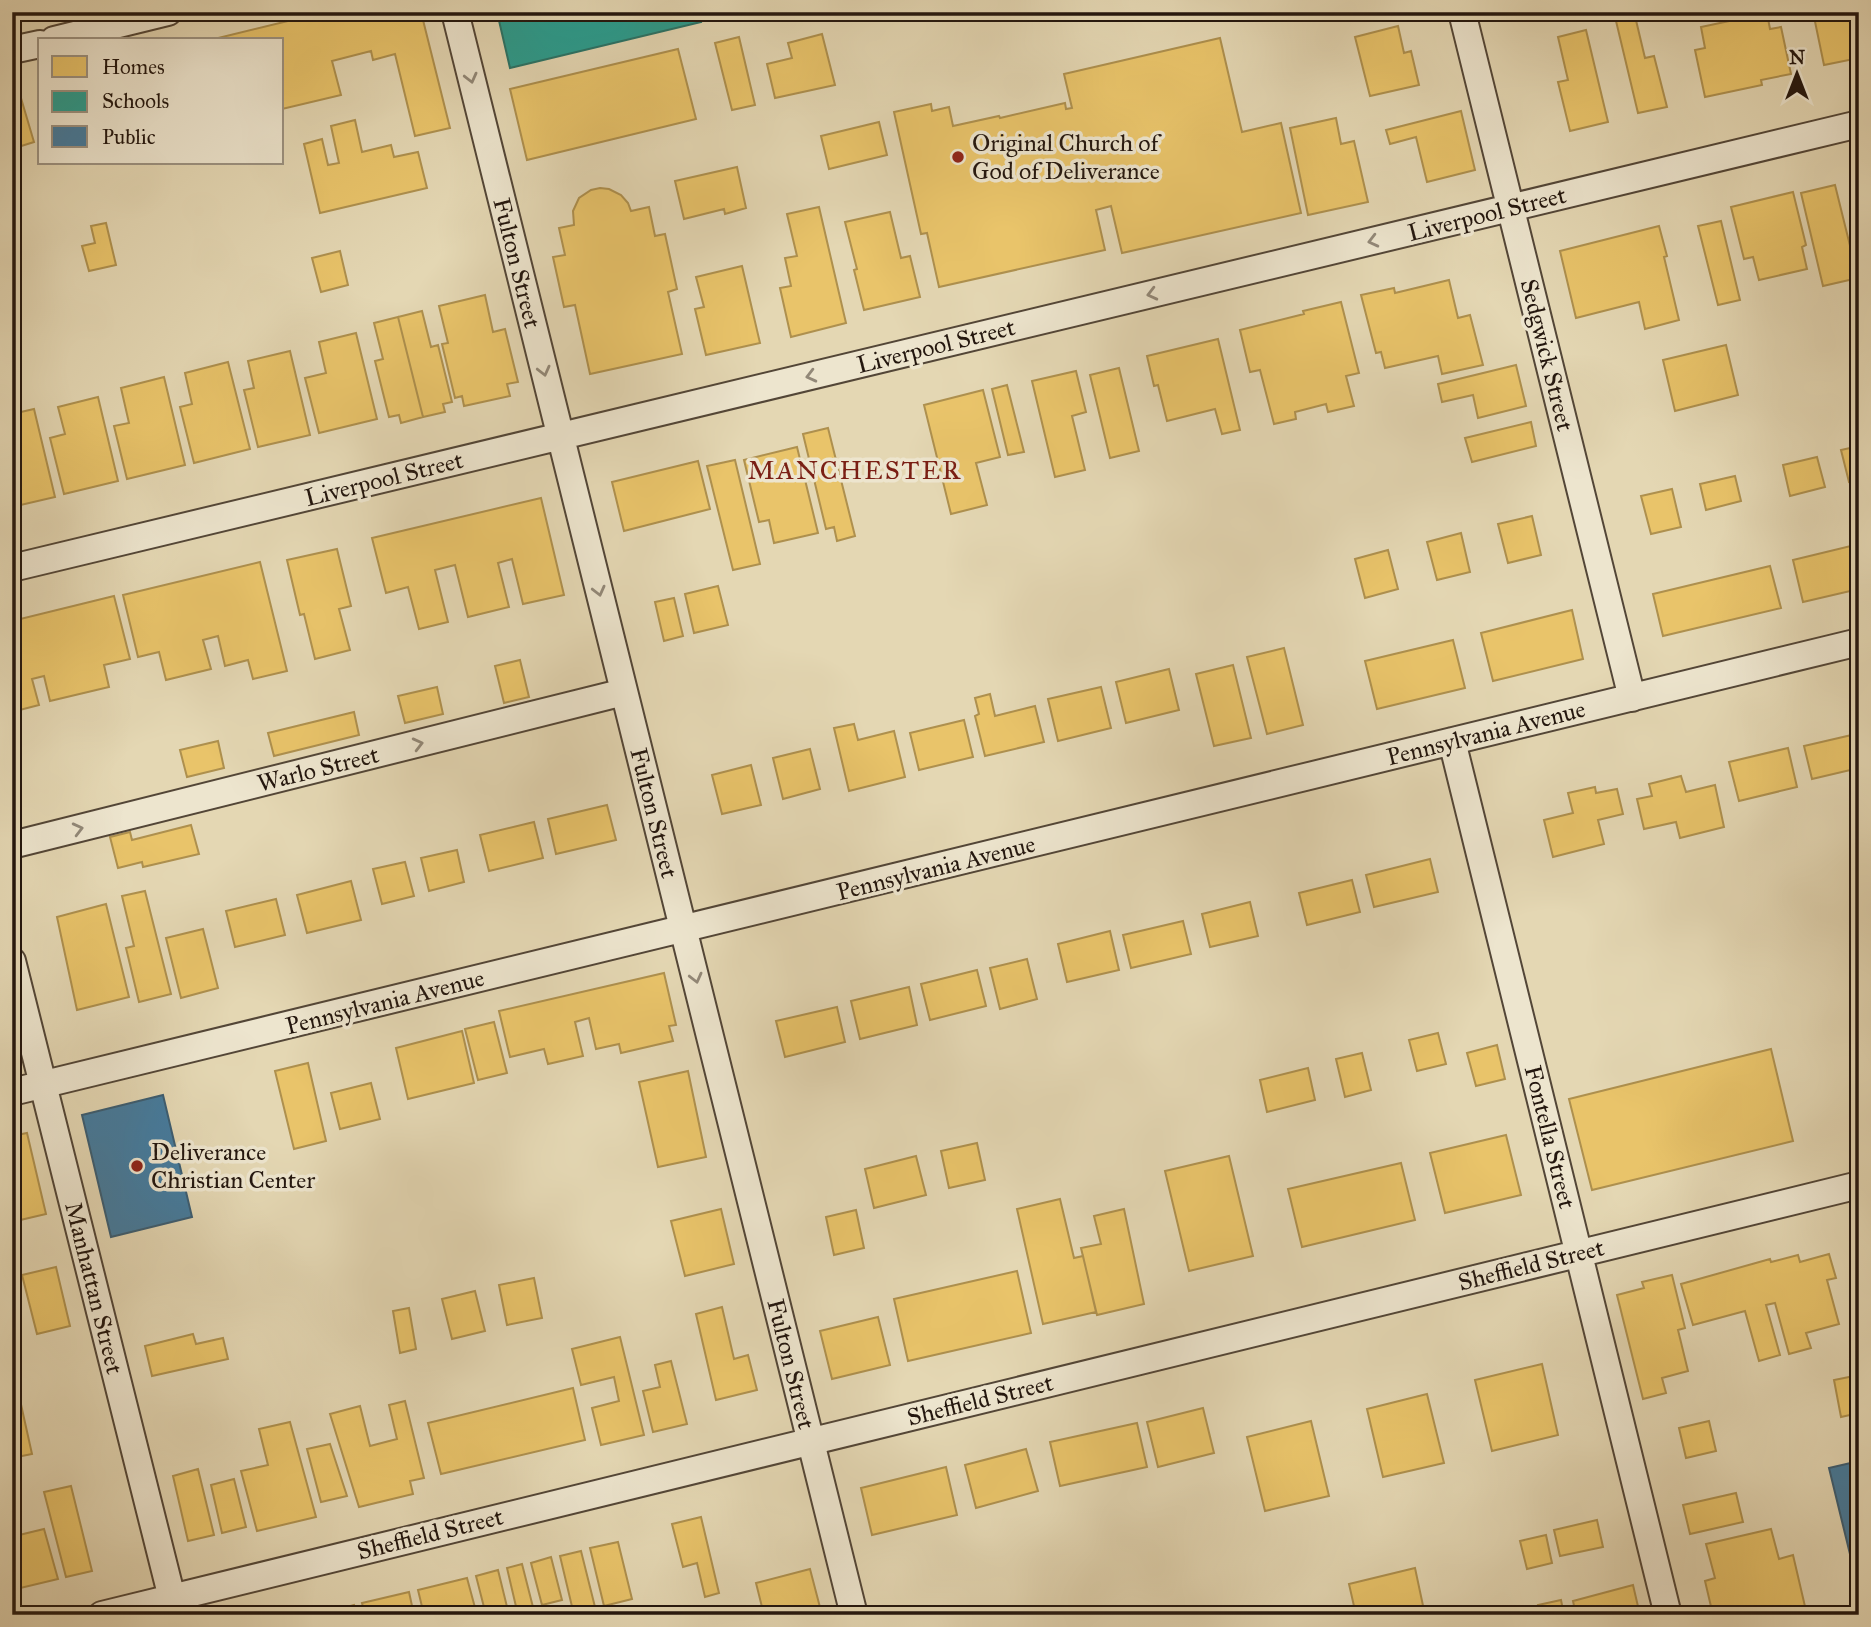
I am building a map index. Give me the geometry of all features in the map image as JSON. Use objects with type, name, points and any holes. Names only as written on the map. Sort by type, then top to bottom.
[{"type":"street","points":[[62,38],[168,12]]},
{"type":"street","name":"Fulton Street","points":[[455,12],[854,1615]]},
{"type":"street","name":"Sedgwick Street","points":[[1462,12],[1632,698]]},
{"type":"street","points":[[12,50],[38,44]]},
{"type":"street","name":"Liverpool Street","points":[[12,568],[1859,124]]},
{"type":"street","name":"Pennsylvania Avenue","points":[[12,1092],[1859,642]]},
{"type":"street","name":"Warlo Street","points":[[12,845],[624,692]]},
{"type":"street","name":"Fontella Street","points":[[1452,741],[1668,1615]]},
{"type":"street","name":"Manhattan Street","points":[[12,961],[173,1606]]},
{"type":"street","name":"Sheffield Street","points":[[102,1615],[173,1606],[811,1441],[1859,1185]]},
{"type":"building: Homes","points":[[325,12],[421,12],[450,128],[415,136],[395,54],[373,60],[371,51],[332,61],[341,95],[284,109],[284,38],[218,38]]},
{"type":"building: Homes","points":[[1813,12],[1859,12],[1859,58],[1824,65]]},
{"type":"building: Homes","points":[[1767,13],[1770,29],[1781,27],[1791,74],[1761,80],[1762,85],[1705,97],[1695,50],[1705,48],[1701,27]]},
{"type":"building: Homes","points":[[1635,16],[1645,58],[1654,56],[1667,107],[1638,113],[1616,21]]},
{"type":"building: Homes","points":[[1398,26],[1404,53],[1411,51],[1419,85],[1370,96],[1355,37]]},
{"type":"building: Homes","points":[[1586,30],[1608,122],[1570,131],[1558,82],[1568,80],[1558,37]]},
{"type":"building: Homes","points":[[822,34],[835,85],[775,98],[767,64],[792,58],[788,43]]},
{"type":"building: Homes","points":[[739,37],[755,105],[732,110],[715,43]]},
{"type":"building: Homes","points":[[1220,38],[1242,132],[1281,123],[1301,213],[1122,253],[1111,206],[1096,210],[1105,250],[939,287],[927,233],[921,234],[894,112],[931,104],[932,111],[949,107],[953,126],[1065,103],[1066,109],[1072,108],[1064,74]]},
{"type":"building: Homes","points":[[678,49],[696,119],[527,160],[510,89]]},
{"type":"building: Homes","points":[[18,88],[34,142],[12,149],[12,90]]},
{"type":"building: Homes","points":[[1461,111],[1475,170],[1427,182],[1416,137],[1390,144],[1386,130]]},
{"type":"building: Homes","points":[[1336,118],[1341,144],[1354,141],[1368,202],[1308,215],[1290,128]]},
{"type":"building: Homes","points":[[355,120],[362,152],[391,145],[394,157],[418,152],[427,188],[320,213],[304,144],[322,139],[328,165],[339,163],[331,126]]},
{"type":"building: Homes","points":[[879,122],[887,155],[829,169],[821,136]]},
{"type":"building: Homes","points":[[737,167],[746,208],[725,214],[724,209],[684,219],[675,181]]},
{"type":"building: Homes","points":[[1835,185],[1858,278],[1823,286],[1801,193]]},
{"type":"building: Homes","points":[[600,188],[621,195],[631,211],[649,207],[655,236],[665,234],[677,289],[668,292],[682,354],[590,374],[575,305],[564,307],[553,257],[565,255],[559,228],[574,225],[573,211],[579,198]]},
{"type":"building: Homes","points":[[1793,192],[1806,245],[1802,247],[1807,269],[1759,280],[1753,257],[1744,259],[1731,207]]},
{"type":"building: Homes","points":[[819,207],[846,323],[791,337],[780,288],[791,286],[785,258],[797,256],[787,214]]},
{"type":"building: Homes","points":[[890,212],[901,258],[910,256],[920,297],[864,310],[845,222]]},
{"type":"building: Homes","points":[[1721,221],[1740,300],[1718,305],[1698,226]]},
{"type":"building: Homes","points":[[106,223],[116,265],[89,271],[82,246],[95,243],[91,226]]},
{"type":"building: Homes","points":[[1659,226],[1679,320],[1645,329],[1639,302],[1576,318],[1560,251]]},
{"type":"building: Homes","points":[[340,251],[348,285],[321,292],[312,258]]},
{"type":"building: Homes","points":[[742,266],[760,343],[706,355],[695,309],[704,307],[696,277]]},
{"type":"building: Homes","points":[[1449,280],[1458,318],[1470,315],[1483,365],[1442,374],[1438,356],[1385,368],[1381,352],[1376,353],[1361,295],[1394,288],[1395,293]]},
{"type":"building: Homes","points":[[485,295],[493,332],[505,329],[518,382],[507,384],[510,396],[464,406],[462,396],[455,398],[442,344],[448,343],[439,306]]},
{"type":"building: Homes","points":[[1341,302],[1359,373],[1346,376],[1354,406],[1328,412],[1326,404],[1295,412],[1296,419],[1274,424],[1260,370],[1250,372],[1240,330]]},
{"type":"building: Homes","points":[[422,311],[431,347],[438,345],[452,402],[443,404],[445,412],[423,417],[398,317]]},
{"type":"building: Homes","points":[[398,317],[423,417],[401,423],[399,415],[389,417],[375,361],[383,359],[374,323]]},
{"type":"building: Homes","points":[[356,333],[377,419],[319,433],[305,378],[326,373],[319,342]]},
{"type":"building: Homes","points":[[1218,339],[1240,430],[1222,434],[1215,409],[1167,421],[1158,385],[1154,386],[1147,356]]},
{"type":"building: Homes","points":[[1726,345],[1738,395],[1675,411],[1663,360]]},
{"type":"building: Homes","points":[[290,351],[310,435],[258,447],[244,390],[254,388],[248,361]]},
{"type":"building: Homes","points":[[228,362],[250,449],[194,463],[180,407],[192,404],[185,373]]},
{"type":"building: Homes","points":[[1516,365],[1526,406],[1478,418],[1473,395],[1442,402],[1438,384]]},
{"type":"building: Homes","points":[[1119,368],[1139,451],[1110,458],[1090,375]]},
{"type":"building: Homes","points":[[1076,371],[1086,412],[1072,416],[1085,470],[1055,477],[1032,381]]},
{"type":"building: Homes","points":[[164,377],[185,465],[127,479],[114,426],[129,423],[121,388]]},
{"type":"building: Homes","points":[[1007,385],[1024,452],[1008,455],[992,389]]},
{"type":"building: Homes","points":[[983,390],[1000,457],[976,463],[987,505],[951,514],[924,405]]},
{"type":"building: Homes","points":[[98,397],[118,481],[64,494],[50,438],[65,434],[58,407]]},
{"type":"building: Homes","points":[[34,409],[55,497],[12,507],[12,414]]},
{"type":"building: Homes","points":[[1531,422],[1536,446],[1472,462],[1465,438]]},
{"type":"building: Homes","points":[[828,428],[855,536],[837,541],[834,527],[826,529],[803,434]]},
{"type":"building: Homes","points":[[1859,446],[1859,479],[1849,482],[1841,450]]},
{"type":"building: Homes","points":[[797,447],[818,533],[774,543],[769,520],[759,522],[744,460]]},
{"type":"building: Homes","points":[[1817,457],[1825,487],[1790,496],[1783,465]]},
{"type":"building: Homes","points":[[735,460],[760,564],[733,570],[707,466]]},
{"type":"building: Homes","points":[[698,461],[710,509],[624,531],[612,482]]},
{"type":"building: Homes","points":[[1735,476],[1741,501],[1706,510],[1700,484]]},
{"type":"building: Homes","points":[[1672,489],[1681,527],[1651,534],[1641,496]]},
{"type":"building: Homes","points":[[541,498],[564,595],[523,604],[512,559],[498,563],[509,607],[468,617],[455,565],[435,570],[448,622],[419,629],[408,587],[386,593],[372,538]]},
{"type":"building: Homes","points":[[1532,516],[1541,555],[1508,563],[1498,524]]},
{"type":"building: Homes","points":[[1461,533],[1470,572],[1437,580],[1427,542]]},
{"type":"building: Homes","points":[[1859,544],[1859,589],[1803,602],[1793,560]]},
{"type":"building: Homes","points":[[337,549],[351,606],[339,609],[350,650],[315,659],[304,614],[300,615],[287,560]]},
{"type":"building: Homes","points":[[1388,550],[1398,589],[1365,598],[1355,559]]},
{"type":"building: Homes","points":[[260,562],[287,671],[253,679],[248,660],[225,666],[218,636],[203,640],[211,669],[166,680],[159,652],[138,657],[123,595]]},
{"type":"building: Homes","points":[[1770,566],[1781,608],[1663,636],[1653,594]]},
{"type":"building: Homes","points":[[718,586],[728,625],[694,633],[685,594]]},
{"type":"building: Homes","points":[[114,596],[130,659],[104,665],[109,687],[50,701],[44,676],[32,679],[39,705],[12,712],[12,621]]},
{"type":"building: Homes","points":[[674,598],[683,636],[664,641],[655,602]]},
{"type":"building: Homes","points":[[1572,610],[1583,659],[1493,681],[1481,633]]},
{"type":"building: Homes","points":[[1453,640],[1465,688],[1377,709],[1365,661]]},
{"type":"building: Homes","points":[[1284,648],[1303,725],[1267,734],[1247,657]]},
{"type":"building: Homes","points":[[520,660],[529,697],[504,703],[495,666]]},
{"type":"building: Homes","points":[[1233,665],[1251,738],[1214,746],[1196,674]]},
{"type":"building: Homes","points":[[1169,669],[1179,710],[1126,723],[1116,682]]},
{"type":"building: Homes","points":[[437,687],[443,714],[405,723],[398,696]]},
{"type":"building: Homes","points":[[1101,687],[1111,728],[1058,741],[1048,699]]},
{"type":"building: Homes","points":[[990,694],[995,716],[1035,706],[1044,742],[985,756],[975,716],[979,714],[975,698]]},
{"type":"building: Homes","points":[[354,712],[359,735],[274,756],[268,733]]},
{"type":"building: Homes","points":[[964,720],[973,757],[919,770],[910,733]]},
{"type":"building: Homes","points":[[854,724],[858,740],[894,731],[905,777],[849,791],[834,728]]},
{"type":"building: Homes","points":[[1856,734],[1859,768],[1812,779],[1804,746]]},
{"type":"building: Homes","points":[[218,741],[224,768],[187,777],[180,750]]},
{"type":"building: Homes","points":[[1788,748],[1797,787],[1739,801],[1729,762]]},
{"type":"building: Homes","points":[[810,749],[820,789],[783,799],[773,758]]},
{"type":"building: Homes","points":[[751,765],[761,805],[722,814],[712,775]]},
{"type":"building: Homes","points":[[1681,776],[1686,792],[1715,785],[1724,827],[1680,838],[1676,822],[1644,829],[1637,799],[1652,796],[1649,784]]},
{"type":"building: Homes","points":[[1595,787],[1596,793],[1617,789],[1623,814],[1598,820],[1604,844],[1553,857],[1544,820],[1573,813],[1568,793]]},
{"type":"building: Homes","points":[[607,805],[616,840],[556,854],[548,819]]},
{"type":"building: Homes","points":[[534,822],[543,858],[489,871],[480,835]]},
{"type":"building: Homes","points":[[191,825],[199,854],[143,867],[142,862],[118,868],[110,837],[130,832],[132,840]]},
{"type":"building: Homes","points":[[457,850],[464,882],[429,891],[421,858]]},
{"type":"building: Homes","points":[[1430,859],[1438,892],[1374,907],[1366,875]]},
{"type":"building: Homes","points":[[405,862],[414,896],[382,904],[373,869]]},
{"type":"building: Homes","points":[[1352,880],[1360,912],[1307,925],[1299,893]]},
{"type":"building: Homes","points":[[351,881],[361,920],[307,933],[297,895]]},
{"type":"building: Homes","points":[[145,891],[171,994],[139,1002],[126,948],[134,946],[122,896]]},
{"type":"building: Homes","points":[[276,899],[285,935],[235,947],[226,911]]},
{"type":"building: Homes","points":[[1250,902],[1258,936],[1210,947],[1202,914]]},
{"type":"building: Homes","points":[[106,904],[129,997],[77,1010],[57,917]]},
{"type":"building: Homes","points":[[1183,921],[1191,954],[1131,968],[1123,935]]},
{"type":"building: Homes","points":[[203,929],[218,988],[181,998],[166,938]]},
{"type":"building: Homes","points":[[1110,931],[1119,970],[1067,982],[1058,944]]},
{"type":"building: Homes","points":[[1027,959],[1037,999],[1000,1009],[990,968]]},
{"type":"building: Homes","points":[[977,970],[986,1006],[930,1020],[921,984]]},
{"type":"building: Homes","points":[[664,973],[676,1025],[669,1026],[673,1041],[621,1053],[619,1044],[596,1049],[589,1018],[575,1022],[583,1056],[548,1064],[544,1049],[510,1057],[499,1011]]},
{"type":"building: Homes","points":[[909,987],[917,1025],[860,1039],[851,1001]]},
{"type":"building: Homes","points":[[837,1007],[845,1042],[785,1057],[776,1021]]},
{"type":"building: Homes","points":[[494,1022],[507,1073],[478,1080],[465,1029]]},
{"type":"building: Homes","points":[[462,1031],[474,1083],[408,1099],[396,1048]]},
{"type":"building: Homes","points":[[1438,1033],[1446,1064],[1417,1071],[1409,1040]]},
{"type":"building: Homes","points":[[1497,1045],[1505,1079],[1476,1086],[1467,1053]]},
{"type":"building: Homes","points":[[1771,1049],[1793,1141],[1592,1190],[1569,1099]]},
{"type":"building: Homes","points":[[1362,1053],[1371,1090],[1345,1097],[1336,1059]]},
{"type":"building: Homes","points":[[308,1063],[326,1141],[294,1149],[275,1071]]},
{"type":"building: Homes","points":[[1308,1068],[1315,1100],[1267,1112],[1260,1080]]},
{"type":"building: Homes","points":[[688,1071],[706,1157],[658,1167],[639,1082]]},
{"type":"building: Homes","points":[[371,1083],[380,1119],[340,1129],[331,1093]]},
{"type":"building: Homes","points":[[27,1133],[46,1214],[16,1221],[12,1204],[12,1136]]},
{"type":"building: Homes","points":[[1506,1135],[1521,1195],[1445,1213],[1430,1153]]},
{"type":"building: Homes","points":[[977,1143],[985,1180],[949,1188],[941,1151]]},
{"type":"building: Homes","points":[[916,1156],[926,1195],[874,1208],[865,1169]]},
{"type":"building: Homes","points":[[1229,1156],[1253,1256],[1189,1271],[1165,1171]]},
{"type":"building: Homes","points":[[1401,1163],[1415,1220],[1302,1247],[1288,1189]]},
{"type":"building: Homes","points":[[1060,1199],[1074,1258],[1083,1256],[1096,1312],[1043,1324],[1017,1209]]},
{"type":"building: Homes","points":[[721,1209],[734,1264],[685,1276],[671,1221]]},
{"type":"building: Homes","points":[[1124,1209],[1144,1304],[1097,1315],[1081,1248],[1101,1244],[1094,1216]]},
{"type":"building: Homes","points":[[856,1210],[864,1248],[834,1255],[826,1217]]},
{"type":"building: Homes","points":[[1829,1254],[1836,1278],[1827,1280],[1839,1324],[1806,1333],[1811,1348],[1789,1354],[1775,1303],[1766,1305],[1780,1355],[1759,1361],[1745,1311],[1693,1325],[1681,1284],[1770,1259],[1771,1262],[1798,1255],[1800,1262]]},
{"type":"building: Homes","points":[[56,1267],[70,1326],[37,1334],[22,1275]]},
{"type":"building: Homes","points":[[1017,1271],[1031,1333],[908,1361],[894,1299]]},
{"type":"building: Homes","points":[[1672,1275],[1685,1328],[1678,1330],[1688,1371],[1662,1378],[1666,1393],[1643,1399],[1617,1295],[1644,1288],[1642,1282]]},
{"type":"building: Homes","points":[[534,1278],[542,1318],[507,1325],[499,1285]]},
{"type":"building: Homes","points":[[475,1291],[485,1331],[452,1339],[442,1299]]},
{"type":"building: Homes","points":[[722,1307],[734,1359],[748,1355],[757,1390],[716,1400],[696,1314]]},
{"type":"building: Homes","points":[[409,1308],[416,1349],[400,1353],[393,1311]]},
{"type":"building: Homes","points":[[878,1317],[890,1365],[832,1379],[820,1331]]},
{"type":"building: Homes","points":[[193,1334],[196,1344],[223,1338],[228,1359],[152,1376],[145,1346]]},
{"type":"building: Homes","points":[[620,1337],[644,1435],[601,1445],[592,1408],[619,1401],[614,1377],[581,1385],[572,1349]]},
{"type":"building: Homes","points":[[671,1361],[687,1424],[653,1432],[643,1391],[660,1387],[655,1365]]},
{"type":"building: Homes","points":[[1542,1364],[1558,1435],[1492,1451],[1475,1380]]},
{"type":"building: Homes","points":[[1859,1375],[1859,1413],[1841,1417],[1834,1380]]},
{"type":"building: Homes","points":[[16,1382],[32,1454],[12,1458],[12,1383]]},
{"type":"building: Homes","points":[[573,1388],[585,1440],[441,1474],[428,1423]]},
{"type":"building: Homes","points":[[1427,1394],[1444,1463],[1383,1477],[1367,1409]]},
{"type":"building: Homes","points":[[405,1401],[424,1478],[410,1481],[413,1494],[359,1507],[330,1414],[360,1406],[370,1446],[397,1439],[389,1405]]},
{"type":"building: Homes","points":[[1203,1408],[1214,1453],[1158,1467],[1147,1422]]},
{"type":"building: Homes","points":[[1311,1421],[1329,1496],[1265,1511],[1247,1437]]},
{"type":"building: Homes","points":[[1709,1421],[1716,1451],[1686,1458],[1679,1428]]},
{"type":"building: Homes","points":[[290,1422],[316,1517],[257,1531],[241,1471],[268,1465],[259,1429]]},
{"type":"building: Homes","points":[[1137,1423],[1147,1467],[1060,1486],[1050,1442]]},
{"type":"building: Homes","points":[[330,1444],[347,1496],[321,1502],[307,1449]]},
{"type":"building: Homes","points":[[1026,1449],[1038,1491],[976,1508],[965,1465]]},
{"type":"building: Homes","points":[[946,1467],[957,1515],[872,1535],[861,1488]]},
{"type":"building: Homes","points":[[198,1469],[214,1535],[188,1541],[173,1476]]},
{"type":"building: Homes","points":[[234,1479],[246,1527],[222,1533],[211,1485]]},
{"type":"building: Homes","points":[[71,1486],[92,1571],[66,1577],[44,1492]]},
{"type":"building: Homes","points":[[1736,1493],[1743,1522],[1690,1534],[1683,1505]]},
{"type":"building: Homes","points":[[701,1517],[719,1593],[705,1597],[697,1563],[683,1567],[672,1524]]},
{"type":"building: Homes","points":[[1597,1520],[1603,1547],[1560,1556],[1554,1530]]},
{"type":"building: Homes","points":[[12,1525],[15,1536],[44,1529],[58,1579],[12,1590]]},
{"type":"building: Homes","points":[[1771,1529],[1779,1559],[1793,1555],[1807,1615],[1713,1615],[1705,1581],[1715,1578],[1706,1544]]},
{"type":"building: Homes","points":[[1546,1535],[1552,1563],[1527,1569],[1520,1541]]},
{"type":"building: Homes","points":[[618,1542],[632,1599],[604,1606],[590,1548]]},
{"type":"building: Homes","points":[[581,1551],[597,1615],[574,1615],[560,1556]]},
{"type":"building: Homes","points":[[551,1557],[562,1600],[542,1605],[531,1563]]},
{"type":"building: Homes","points":[[522,1564],[535,1615],[518,1615],[507,1568]]},
{"type":"building: Homes","points":[[1415,1568],[1425,1615],[1356,1615],[1349,1584]]},
{"type":"building: Homes","points":[[810,1569],[822,1615],[764,1615],[756,1583]]},
{"type":"building: Homes","points":[[498,1570],[509,1615],[486,1615],[476,1576]]},
{"type":"building: Homes","points":[[467,1578],[477,1615],[424,1615],[418,1590]]},
{"type":"building: Homes","points":[[1633,1585],[1640,1615],[1576,1615],[1573,1601]]},
{"type":"building: Homes","points":[[409,1592],[414,1615],[365,1615],[362,1603]]},
{"type":"building: Homes","points":[[1561,1600],[1564,1615],[1540,1615],[1538,1605]]},
{"type":"building: Homes","points":[[354,1605],[356,1615],[333,1615],[332,1611]]},
{"type":"building: Schools","points":[[497,12],[699,12],[701,22],[510,68]]},
{"type":"building: Public","name":"Deliverance Christian Center","points":[[163,1095],[192,1217],[111,1237],[82,1115]]},
{"type":"building: Public","points":[[1859,1461],[1859,1591],[1829,1468]]},
{"type":"place","name":"Original Church of God of Deliverance","points":[[958,157]]},
{"type":"place","name":"Deliverance Christian Center","points":[[137,1166]]},
{"type":"district","name":"MANCHESTER","points":[[855,470]]}]
